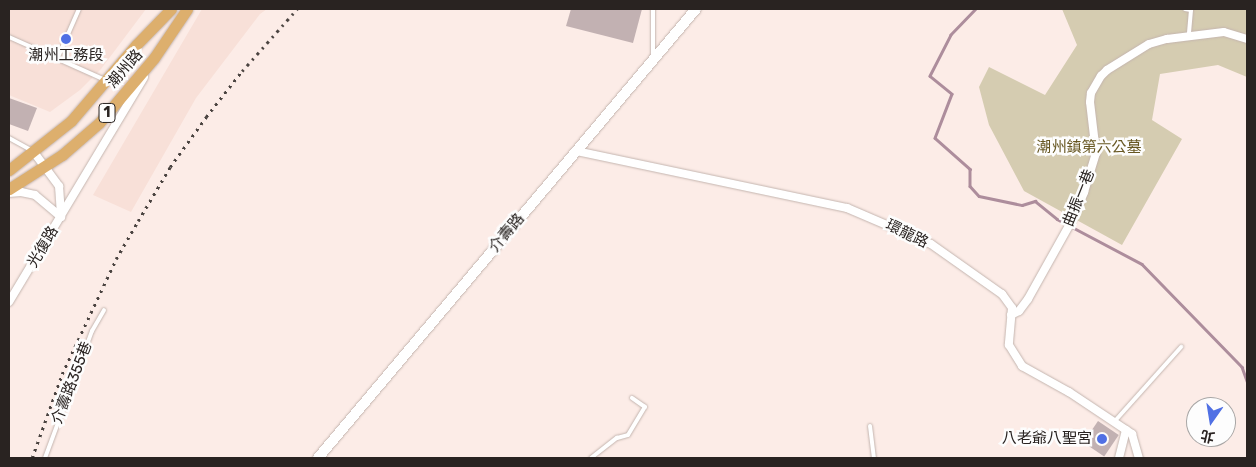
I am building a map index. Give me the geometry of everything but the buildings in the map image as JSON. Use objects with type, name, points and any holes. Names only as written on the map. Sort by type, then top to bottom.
[{"type":"main road","name":"潮州路","points":[[9,170],[71,121],[136,45],[171,9]]},
{"type":"main road","name":"介壽路","points":[[318,458],[696,9]]},
{"type":"main road","name":"潮州路","points":[[9,189],[45,166],[99,122],[154,58],[184,10]]},
{"type":"street","name":"曲振一巷","points":[[1012,315],[1019,311],[1028,299],[1068,226],[1084,192],[1096,153],[1090,102],[1093,87],[1107,70],[1149,44],[1189,35],[1224,32],[1247,39]]},
{"type":"street","name":"光復路","points":[[9,302],[154,58]]},
{"type":"street","name":"環龍路","points":[[576,150],[847,208],[931,244],[1002,294],[1012,308],[1012,315]]},
{"type":"street","points":[[33,151],[59,186],[61,217]]},
{"type":"street","points":[[9,193],[35,194],[61,217]]},
{"type":"street","points":[[1012,315],[1009,345],[1022,366],[1132,434],[1138,458]]},
{"type":"street","points":[[1119,458],[1126,430]]},
{"type":"lane","points":[[58,57],[79,9]]},
{"type":"lane","points":[[653,9],[653,60]]},
{"type":"lane","points":[[1185,9],[1191,10],[1189,35]]},
{"type":"lane","points":[[9,37],[58,57],[107,81]]},
{"type":"lane","points":[[9,138],[33,151]]},
{"type":"lane","name":"介壽路355巷","points":[[45,458],[92,331],[104,310]]},
{"type":"lane","points":[[1114,422],[1181,347]]},
{"type":"lane","points":[[591,458],[617,438],[628,436],[645,408],[632,398]]},
{"type":"lane","points":[[870,426],[874,458]]},
{"type":"shaded area","name":"潮州工務段","points":[[9,9],[146,9],[101,69],[80,90],[50,112],[9,95]]},
{"type":"shaded area","points":[[202,9],[267,9],[260,14],[196,98],[131,212],[93,195]]},
{"type":"green space","name":"潮州鎮第六公墓","points":[[1062,9],[1247,9],[1247,77],[1218,65],[1160,74],[1152,120],[1182,139],[1122,245],[1024,191],[989,125],[979,87],[989,67],[1045,95],[1077,45]]},
{"type":"waterway","points":[[976,9],[951,35],[930,76],[952,94],[935,138],[970,169],[970,186],[979,196],[1022,205],[1035,201],[1057,219],[1142,264],[1242,367],[1247,381]]},
{"type":"railway","points":[[32,458],[62,374],[116,259],[138,221],[170,167],[206,117],[242,71],[297,9]]},
{"type":"place","name":"潮州工務段","points":[[66,39]]},
{"type":"place","name":"八老爺八聖宮","points":[[1102,439]]}]
